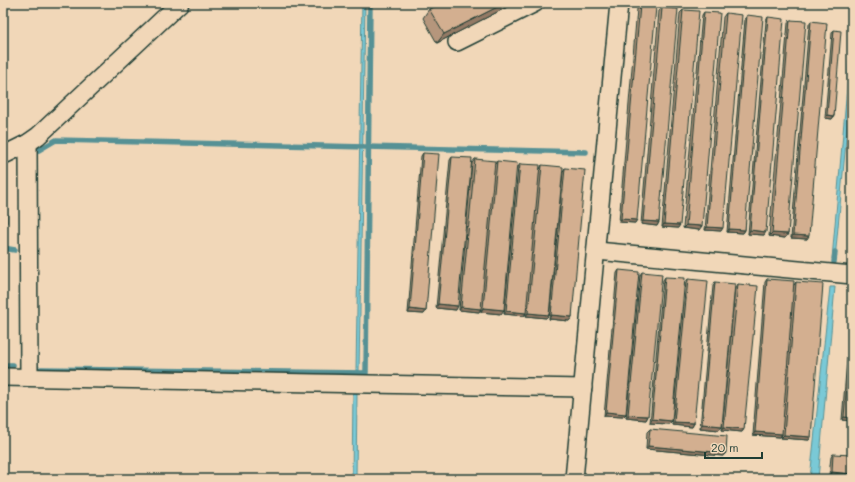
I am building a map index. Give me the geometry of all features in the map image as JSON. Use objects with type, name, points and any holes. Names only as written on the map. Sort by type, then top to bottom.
[{"type":"street","points":[[3,154],[6,154],[28,143],[180,3]]},
{"type":"street","points":[[457,42],[535,3]]},
{"type":"street","points":[[574,479],[597,251],[616,3]]},
{"type":"street","points":[[28,143],[28,377]]},
{"type":"street","points":[[597,251],[852,274]]},
{"type":"street","points":[[3,377],[583,388]]},
{"type":"water","points":[[362,3],[365,3],[359,371],[356,371]]},
{"type":"water","points":[[852,30],[852,77],[835,259],[832,259]]},
{"type":"water","points":[[830,287],[835,287],[818,479],[810,479]]},
{"type":"water","points":[[353,393],[357,393],[356,479],[352,479]]},
{"type":"building","points":[[441,3],[505,3],[444,34],[429,9],[442,4]]},
{"type":"building","points":[[640,5],[656,7],[637,220],[621,219]]},
{"type":"building","points":[[662,8],[678,9],[659,222],[643,221]]},
{"type":"building","points":[[683,10],[699,11],[680,225],[664,224]]},
{"type":"building","points":[[704,12],[720,13],[702,226],[686,225]]},
{"type":"building","points":[[726,13],[742,15],[723,228],[707,227]]},
{"type":"building","points":[[747,15],[763,17],[745,230],[729,229]]},
{"type":"building","points":[[768,17],[784,19],[766,232],[750,230]]},
{"type":"building","points":[[790,20],[806,21],[788,234],[772,233]]},
{"type":"building","points":[[811,21],[827,23],[809,236],[793,235]]},
{"type":"building","points":[[834,30],[841,31],[834,116],[827,115]]},
{"type":"building","points":[[423,153],[439,154],[426,311],[410,309]]},
{"type":"building","points":[[452,157],[472,158],[458,306],[438,304]]},
{"type":"building","points":[[475,159],[495,161],[481,309],[461,307]]},
{"type":"building","points":[[497,161],[517,163],[504,310],[483,308]]},
{"type":"building","points":[[520,164],[540,165],[526,313],[506,311]]},
{"type":"building","points":[[542,165],[563,167],[549,315],[528,313]]},
{"type":"building","points":[[565,168],[585,170],[572,317],[551,315]]},
{"type":"building","points":[[3,172],[7,172],[7,222],[3,222]]},
{"type":"building","points":[[619,270],[639,272],[626,414],[606,412]]},
{"type":"building","points":[[642,272],[662,274],[648,416],[628,415]]},
{"type":"building","points":[[665,277],[685,278],[672,421],[652,419]]},
{"type":"building","points":[[688,279],[708,281],[694,423],[674,422]]},
{"type":"building","points":[[767,279],[794,281],[782,434],[755,432]]},
{"type":"building","points":[[715,282],[735,284],[722,426],[702,424]]},
{"type":"building","points":[[796,282],[823,284],[811,437],[784,435]]},
{"type":"building","points":[[738,284],[758,286],[744,429],[724,427]]},
{"type":"building","points":[[852,323],[852,418],[844,417]]},
{"type":"building","points":[[650,429],[727,436],[726,453],[648,446]]},
{"type":"building","points":[[833,454],[852,455],[852,474],[832,472]]},
{"type":"building","points":[[832,473],[852,475],[852,479],[831,479]]},
{"type":"waterway","points":[[41,369],[366,373],[370,3]]},
{"type":"waterway","points":[[39,150],[56,140],[586,152]]},
{"type":"waterway","points":[[3,248],[15,250]]},
{"type":"waterway","points":[[834,262],[835,252]]},
{"type":"waterway","points":[[3,365],[13,365]]}]
